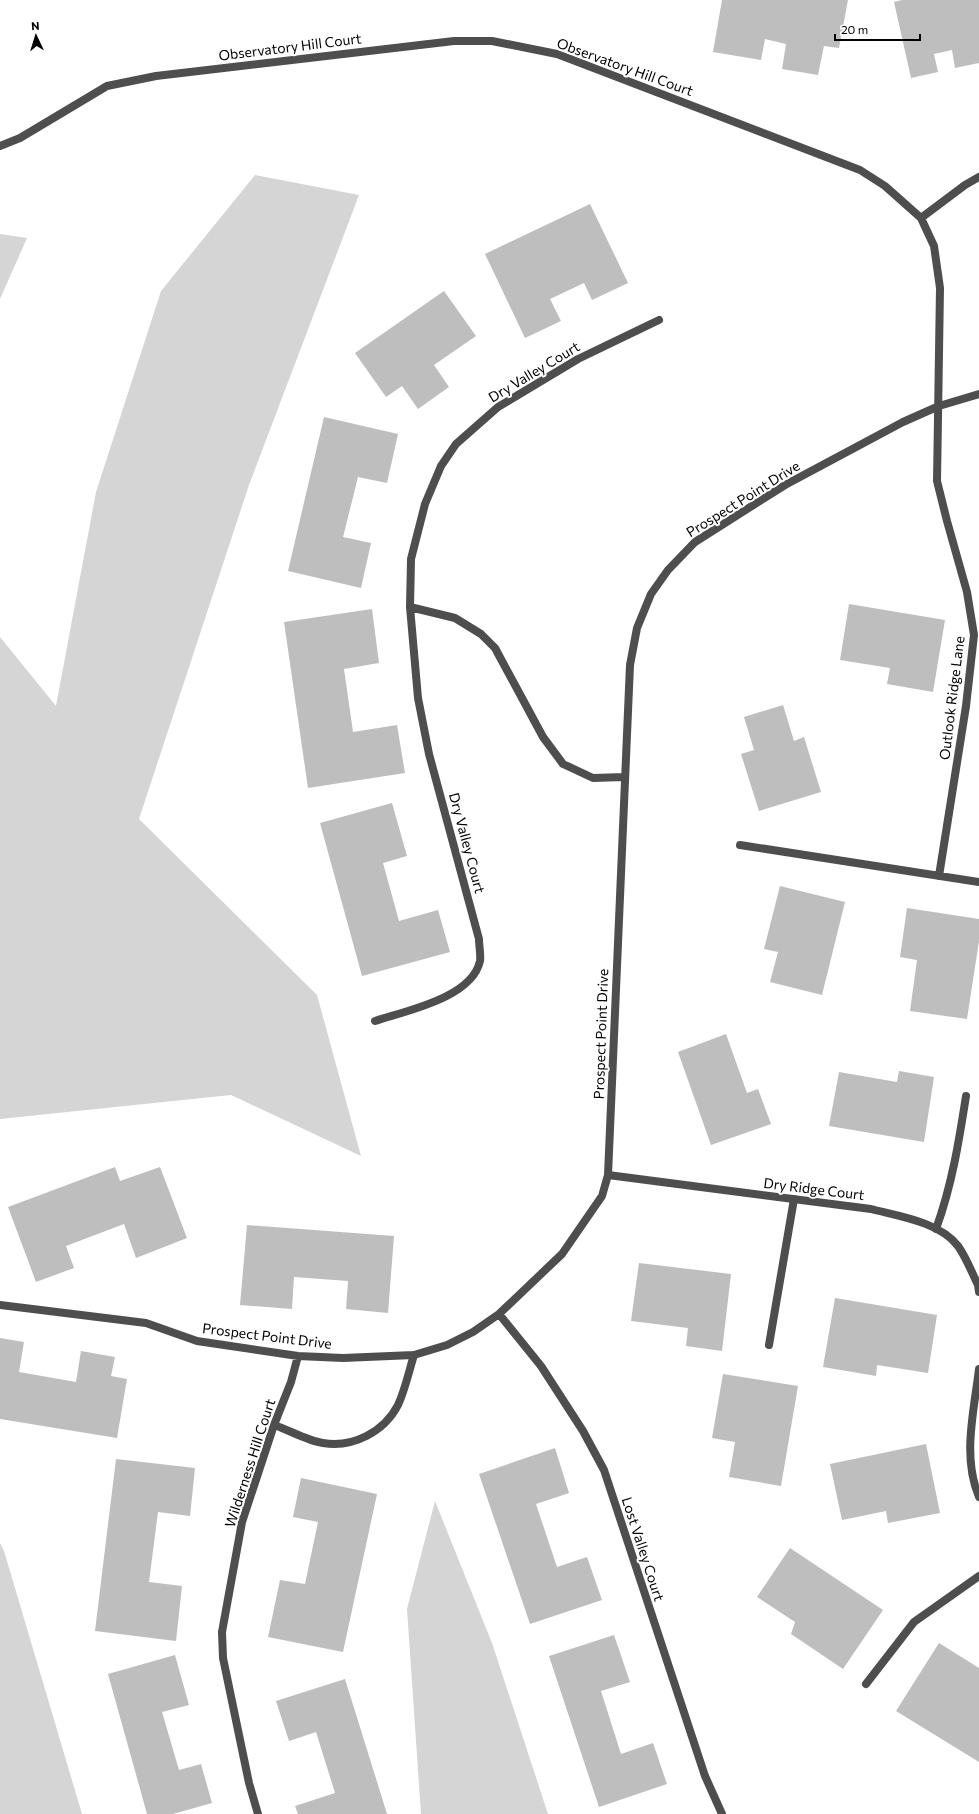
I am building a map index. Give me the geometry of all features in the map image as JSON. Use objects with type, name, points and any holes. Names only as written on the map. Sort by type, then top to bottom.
[{"type":"street","name":"Observatory Hill Court","points":[[0,146],[20,138],[107,86],[156,76],[454,41],[492,41],[557,54],[860,170],[885,186],[921,218],[934,246],[940,288],[939,406]]},
{"type":"street","points":[[921,218],[965,185],[979,177]]},
{"type":"street","name":"Dry Valley Court","points":[[375,1021],[443,998],[457,991],[472,977],[480,961],[479,939],[426,740],[418,698],[410,607],[411,559],[425,504],[441,466],[456,444],[498,407],[578,359],[660,320]]},
{"type":"street","name":"Prospect Point Drive","points":[[0,1305],[146,1323],[198,1342],[298,1356],[344,1358],[414,1355],[447,1345],[473,1332],[499,1314],[562,1254],[602,1196],[608,1175],[630,665],[637,628],[651,594],[668,570],[695,542],[785,485],[903,422],[939,406],[979,394]]},
{"type":"street","name":"Outlook Ridge Lane","points":[[939,406],[937,481],[967,592],[974,634],[966,706],[939,876]]},
{"type":"street","points":[[410,607],[455,618],[481,634],[494,648],[543,737],[563,764],[593,778],[624,777]]},
{"type":"street","points":[[740,845],[979,882]]},
{"type":"street","points":[[936,1228],[946,1204],[957,1156],[966,1096]]},
{"type":"street","name":"Dry Ridge Court","points":[[608,1175],[870,1209],[912,1219],[936,1228],[958,1246],[978,1285],[979,1292]]},
{"type":"street","points":[[769,1345],[794,1199]]},
{"type":"street","name":"Lost Valley Court","points":[[499,1314],[545,1373],[584,1431],[604,1470],[705,1776],[722,1814]]},
{"type":"street","points":[[274,1425],[322,1443],[347,1444],[368,1436],[388,1421],[398,1405],[414,1355]]},
{"type":"street","name":"Wilderness Hill Court","points":[[258,1814],[249,1784],[223,1658],[222,1632],[242,1522],[274,1425],[292,1382],[298,1356]]},
{"type":"street","points":[[979,1369],[970,1449],[976,1489],[979,1497]]},
{"type":"street","points":[[866,1684],[914,1622],[979,1576]]},
{"type":"shaded area","points":[[255,175],[359,195],[249,485],[139,819],[317,995],[361,1156],[231,1095],[0,1119],[0,637],[56,706],[96,492],[161,291]]},
{"type":"shaded area","points":[[0,234],[27,238],[0,299]]},
{"type":"shaded area","points":[[435,1501],[492,1643],[548,1814],[421,1814],[407,1609]]},
{"type":"shaded area","points":[[0,1543],[4,1551],[82,1814],[0,1814]]},
{"type":"building","points":[[722,0],[848,0],[839,48],[824,46],[818,75],[782,69],[786,44],[765,39],[761,60],[713,52]]},
{"type":"building","points":[[902,0],[979,0],[979,63],[955,68],[952,50],[934,54],[938,72],[911,78],[894,2]]},
{"type":"building","points":[[590,204],[628,283],[592,300],[584,283],[550,299],[561,321],[525,338],[485,254]]},
{"type":"building","points":[[444,291],[476,336],[434,365],[449,387],[418,409],[402,386],[386,397],[355,353]]},
{"type":"building","points":[[324,417],[398,434],[387,483],[358,477],[343,537],[371,543],[361,588],[288,571]]},
{"type":"building","points":[[849,604],[945,620],[933,692],[887,684],[890,668],[840,660]]},
{"type":"building","points":[[372,609],[379,663],[344,669],[353,732],[397,725],[405,773],[308,788],[284,622]]},
{"type":"building","points":[[783,705],[794,741],[804,737],[821,792],[759,811],[741,754],[754,750],[744,717]]},
{"type":"building","points":[[392,803],[407,856],[383,863],[399,921],[438,910],[450,952],[362,976],[320,823]]},
{"type":"building","points":[[780,886],[845,902],[822,995],[770,982],[778,952],[764,949]]},
{"type":"building","points":[[907,908],[979,919],[979,941],[967,1019],[910,1011],[917,960],[900,957]]},
{"type":"building","points":[[726,1034],[747,1093],[758,1089],[771,1124],[711,1145],[678,1052]]},
{"type":"building","points":[[899,1071],[934,1077],[924,1142],[829,1126],[839,1072],[897,1082]]},
{"type":"building","points":[[115,1167],[120,1181],[160,1167],[187,1238],[136,1258],[124,1224],[66,1246],[74,1268],[36,1282],[8,1207]]},
{"type":"building","points":[[247,1225],[394,1236],[388,1313],[346,1309],[348,1281],[294,1277],[292,1309],[240,1305]]},
{"type":"building","points":[[639,1263],[731,1274],[722,1351],[686,1346],[688,1328],[631,1321]]},
{"type":"building","points":[[835,1298],[937,1315],[928,1373],[877,1365],[876,1376],[823,1367]]},
{"type":"building","points":[[0,1338],[24,1342],[19,1372],[76,1382],[81,1351],[115,1357],[111,1376],[127,1379],[117,1438],[0,1419]]},
{"type":"building","points":[[723,1374],[798,1386],[781,1486],[729,1477],[735,1442],[712,1438]]},
{"type":"building","points":[[926,1444],[940,1513],[888,1523],[886,1511],[842,1520],[830,1464]]},
{"type":"building","points":[[555,1448],[569,1493],[536,1504],[557,1567],[587,1557],[602,1600],[530,1624],[479,1474]]},
{"type":"building","points":[[116,1459],[195,1468],[190,1516],[158,1512],[149,1582],[182,1586],[176,1641],[95,1631]]},
{"type":"building","points":[[301,1478],[377,1494],[343,1652],[268,1637],[280,1580],[305,1584],[318,1522],[293,1517]]},
{"type":"building","points":[[790,1548],[883,1610],[843,1669],[791,1634],[795,1622],[757,1597]]},
{"type":"building","points":[[614,1635],[630,1682],[601,1691],[621,1754],[653,1743],[667,1784],[599,1807],[549,1656]]},
{"type":"building","points":[[939,1643],[979,1668],[979,1762],[896,1711]]},
{"type":"building","points":[[175,1655],[189,1705],[162,1712],[179,1770],[201,1764],[212,1803],[173,1814],[147,1814],[108,1674]]},
{"type":"building","points":[[345,1679],[387,1814],[298,1814],[295,1806],[335,1793],[316,1732],[289,1741],[276,1701]]}]
